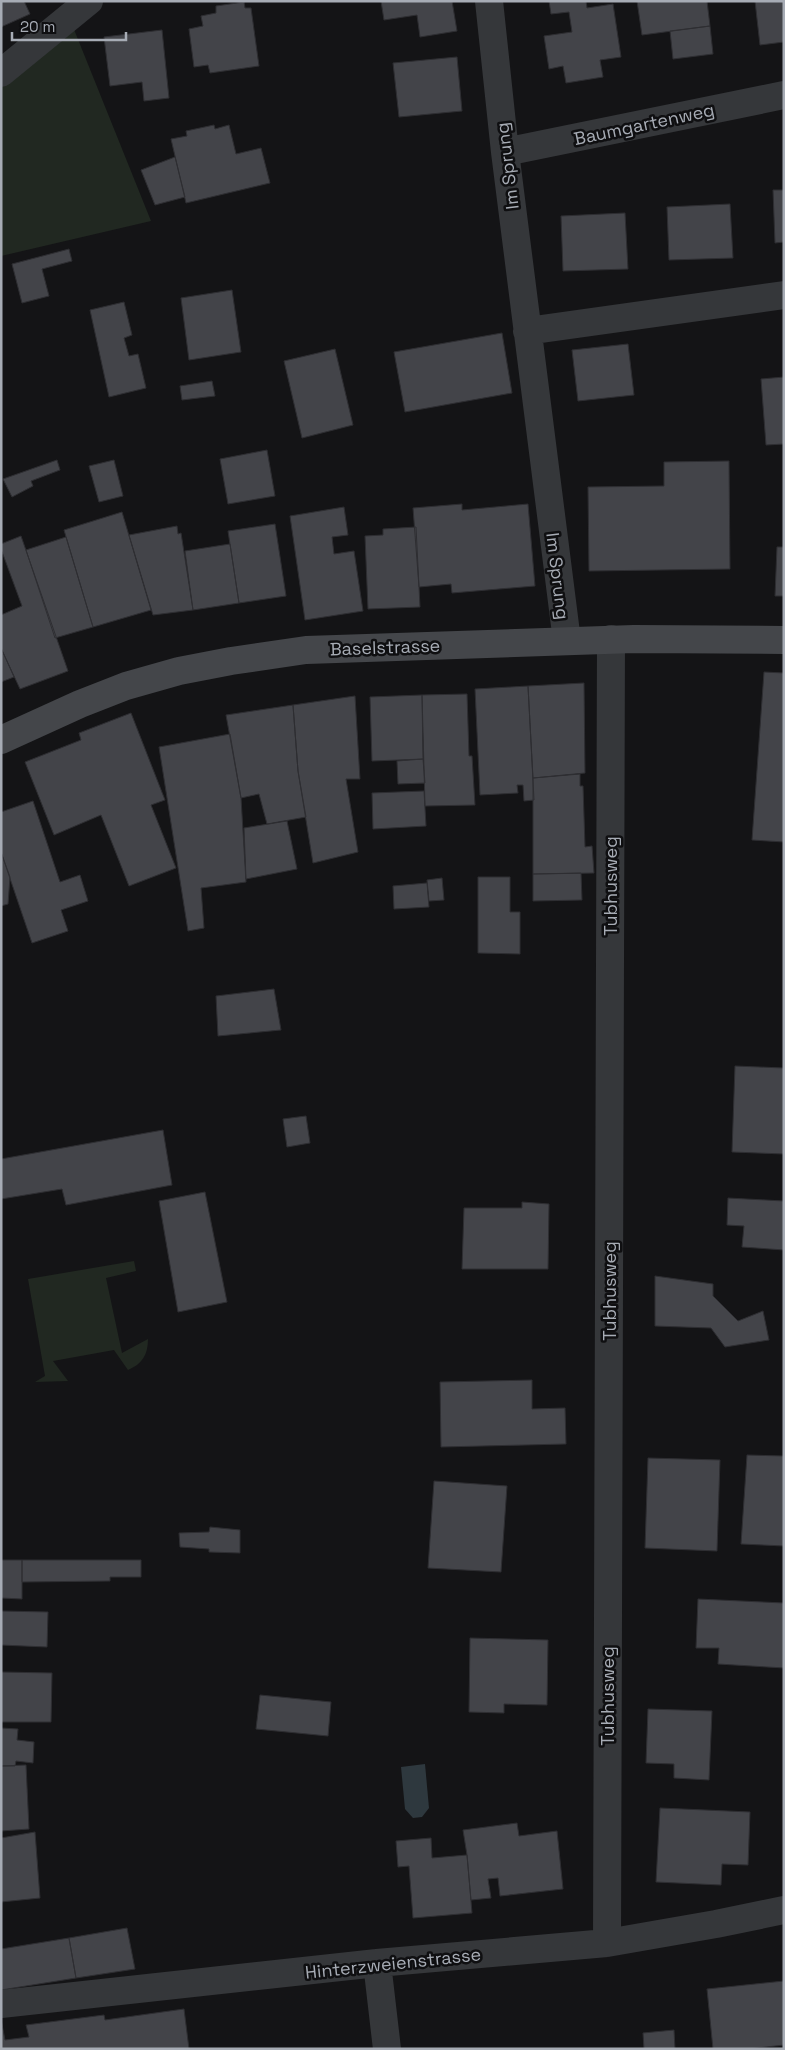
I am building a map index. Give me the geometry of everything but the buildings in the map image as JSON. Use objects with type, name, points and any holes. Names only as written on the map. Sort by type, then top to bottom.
[{"type":"street","points":[[1,73],[89,1]]},
{"type":"street","name":"Im Sprung","points":[[490,1],[505,152],[567,641]]},
{"type":"street","name":"Baumgartenweg","points":[[505,152],[784,95]]},
{"type":"street","points":[[527,331],[784,295]]},
{"type":"street","name":"Baselstrasse","points":[[1,740],[80,704],[126,686],[179,671],[306,650],[611,639],[784,640]]},
{"type":"street","name":"Tubhusweg","points":[[606,1943],[611,639]]},
{"type":"street","name":"Hinterzweienstrasse","points":[[1,2004],[377,1963],[606,1943],[784,1910]]},
{"type":"street","points":[[377,1963],[387,2049]]},
{"type":"shaded area","points":[[69,17],[151,221],[1,256],[1,73]]},
{"type":"shaded area","points":[[134,1261],[136,1271],[106,1278],[122,1353],[148,1339],[147,1350],[140,1362],[128,1370],[114,1350],[53,1361],[68,1381],[35,1382],[45,1376],[28,1279]]},
{"type":"shaded area","points":[[425,1764],[429,1808],[422,1817],[413,1818],[405,1809],[401,1767]]}]
